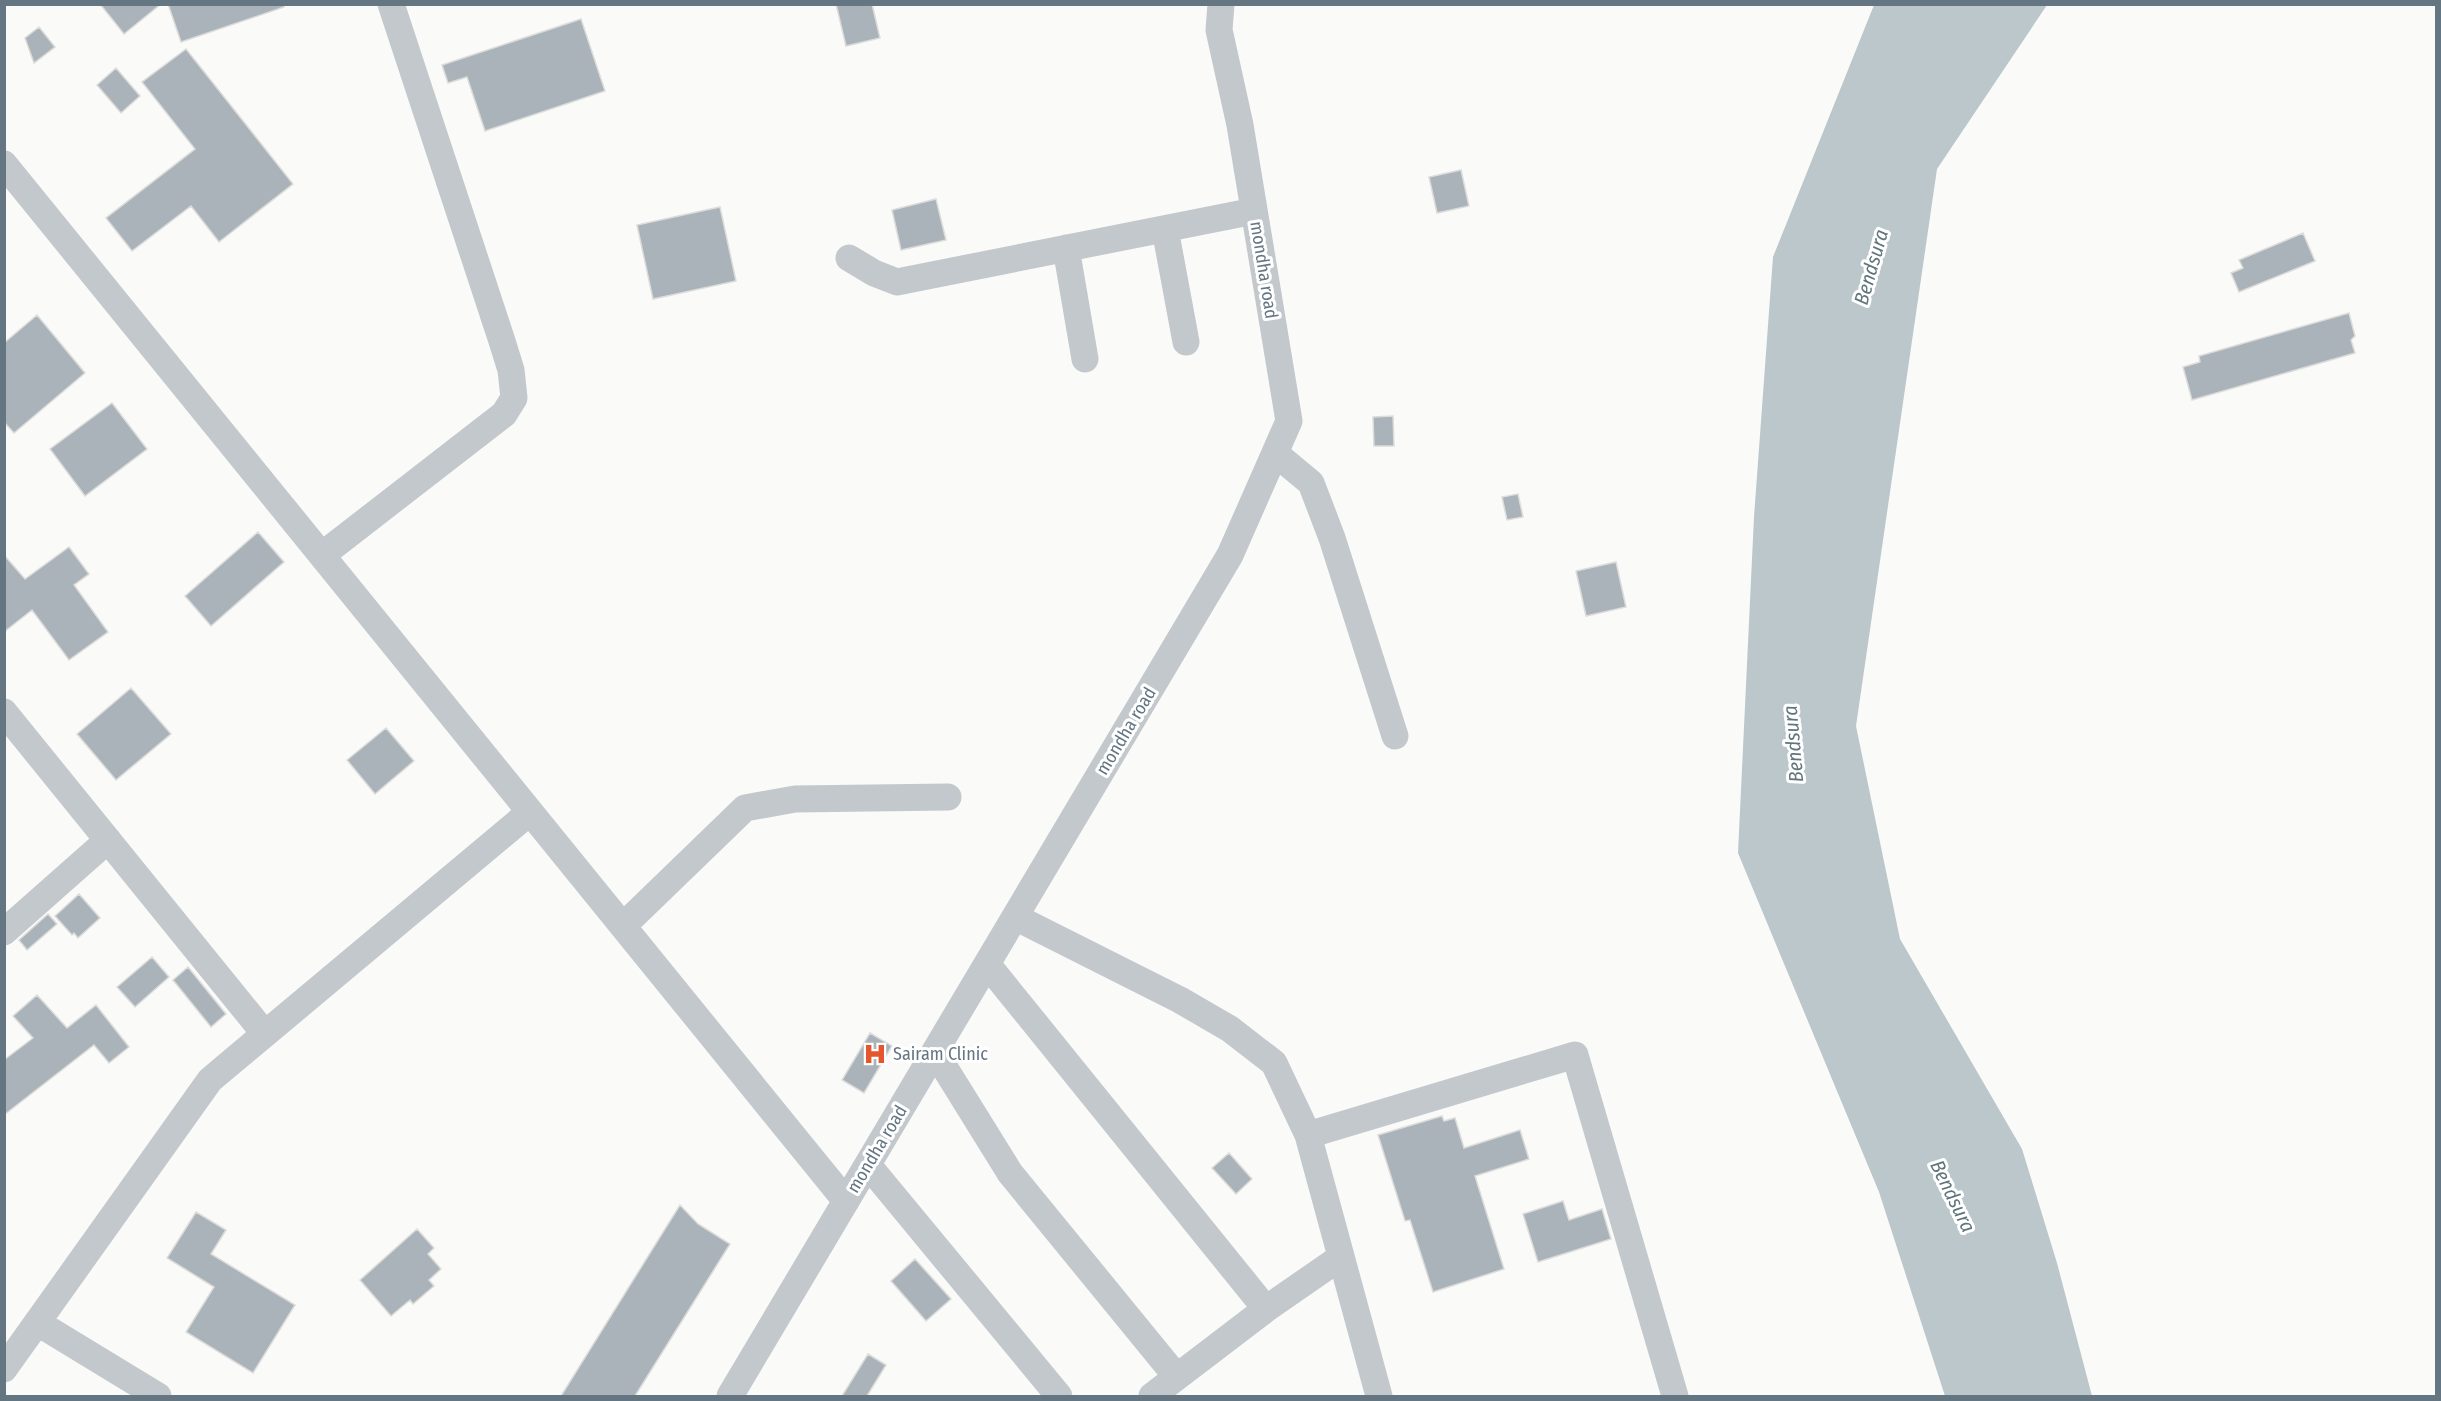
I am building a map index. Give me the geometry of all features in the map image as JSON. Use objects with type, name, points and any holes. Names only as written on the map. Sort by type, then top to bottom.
[{"type":"street","points":[[322,555],[504,414],[514,398],[511,370],[391,4]]},
{"type":"street","name":"mondha road","points":[[730,1396],[1230,555],[1289,422],[1240,125],[1219,30],[1221,4]]},
{"type":"street","points":[[4,164],[846,1201]]},
{"type":"street","points":[[849,258],[868,270],[897,282],[1254,211]]},
{"type":"street","points":[[1165,229],[1186,342]]},
{"type":"street","points":[[1066,248],[1085,359]]},
{"type":"street","points":[[1275,453],[1311,483],[1332,538],[1395,736]]},
{"type":"street","points":[[4,712],[265,1034]]},
{"type":"street","points":[[623,926],[745,808],[795,799],[948,796]]},
{"type":"street","points":[[4,1369],[210,1080],[530,812]]},
{"type":"street","points":[[4,932],[108,840]]},
{"type":"street","points":[[1015,917],[1180,1000],[1230,1029],[1274,1063],[1308,1135],[1379,1396]]},
{"type":"street","points":[[987,964],[1266,1309]]},
{"type":"street","points":[[933,1055],[943,1065],[1010,1173],[1176,1376]]},
{"type":"street","points":[[1308,1135],[1575,1055],[1675,1396]]},
{"type":"street","points":[[868,1165],[1059,1396]]},
{"type":"street","points":[[1152,1396],[1266,1309],[1341,1257]]},
{"type":"street","points":[[38,1323],[158,1396]]},
{"type":"water","name":"Bendsura","points":[[1874,5],[2047,5],[1937,169],[1856,726],[1900,939],[2022,1149],[2057,1263],[2092,1396],[1945,1396],[1879,1192],[1738,853],[1754,517],[1773,257]]},
{"type":"building","points":[[100,4],[161,4],[124,34]]},
{"type":"building","points":[[168,4],[284,4],[284,7],[181,42]]},
{"type":"building","points":[[836,4],[872,4],[880,38],[846,46]]},
{"type":"building","points":[[581,19],[605,91],[485,131],[467,77],[448,83],[442,65]]},
{"type":"building","points":[[39,27],[55,47],[34,63],[25,38]]},
{"type":"building","points":[[186,49],[293,184],[219,242],[191,206],[132,251],[106,218],[195,149],[142,82]]},
{"type":"building","points":[[116,68],[140,96],[121,113],[97,85]]},
{"type":"building","points":[[1461,170],[1469,206],[1437,213],[1429,177]]},
{"type":"building","points":[[936,199],[946,240],[901,250],[892,210]]},
{"type":"building","points":[[720,207],[736,281],[653,299],[637,225]]},
{"type":"building","points":[[2303,233],[2315,261],[2239,292],[2231,273],[2243,268],[2239,260]]},
{"type":"building","points":[[2349,313],[2355,336],[2351,340],[2355,353],[2192,400],[2183,367],[2200,362],[2199,356]]},
{"type":"building","points":[[37,315],[85,373],[14,433],[4,422],[4,343]]},
{"type":"building","points":[[112,403],[147,449],[85,496],[50,449]]},
{"type":"building","points":[[1393,416],[1394,446],[1374,446],[1373,417]]},
{"type":"building","points":[[1518,494],[1523,517],[1507,520],[1502,497]]},
{"type":"building","points":[[258,532],[284,562],[211,626],[185,596]]},
{"type":"building","points":[[69,547],[89,574],[74,585],[108,632],[69,660],[32,610],[4,632],[4,555],[25,579]]},
{"type":"building","points":[[1616,562],[1626,607],[1586,616],[1576,571]]},
{"type":"building","points":[[131,688],[171,734],[116,780],[77,734]]},
{"type":"building","points":[[386,728],[414,761],[375,794],[347,760]]},
{"type":"building","points":[[79,894],[100,918],[78,938],[74,933],[72,935],[55,916]]},
{"type":"building","points":[[48,914],[57,924],[27,950],[19,940]]},
{"type":"building","points":[[152,957],[169,977],[135,1007],[117,987]]},
{"type":"building","points":[[188,967],[226,1014],[211,1027],[173,980]]},
{"type":"building","points":[[37,995],[67,1028],[96,1005],[129,1047],[109,1063],[94,1045],[4,1115],[4,1060],[33,1038],[13,1016]]},
{"type":"building","points":[[870,1033],[892,1046],[864,1093],[842,1080]]},
{"type":"building","points":[[1442,1116],[1444,1121],[1455,1118],[1464,1148],[1520,1130],[1529,1159],[1475,1176],[1504,1269],[1433,1292],[1410,1220],[1405,1221],[1378,1135]]},
{"type":"building","points":[[1229,1153],[1252,1179],[1236,1194],[1212,1168]]},
{"type":"building","points":[[1563,1201],[1569,1220],[1602,1209],[1611,1239],[1538,1262],[1523,1214]]},
{"type":"building","points":[[680,1205],[698,1224],[730,1244],[635,1396],[561,1396]]},
{"type":"building","points":[[196,1212],[226,1230],[211,1254],[295,1305],[253,1373],[186,1332],[214,1287],[167,1258]]},
{"type":"building","points":[[417,1229],[434,1248],[428,1254],[441,1269],[429,1280],[434,1286],[413,1304],[410,1300],[391,1316],[360,1280]]},
{"type":"building","points":[[915,1259],[951,1299],[926,1321],[891,1281]]},
{"type":"building","points":[[868,1354],[886,1365],[867,1396],[842,1396]]},
{"type":"place","name":"Sairam Clinic","points":[[875,1054]]}]
